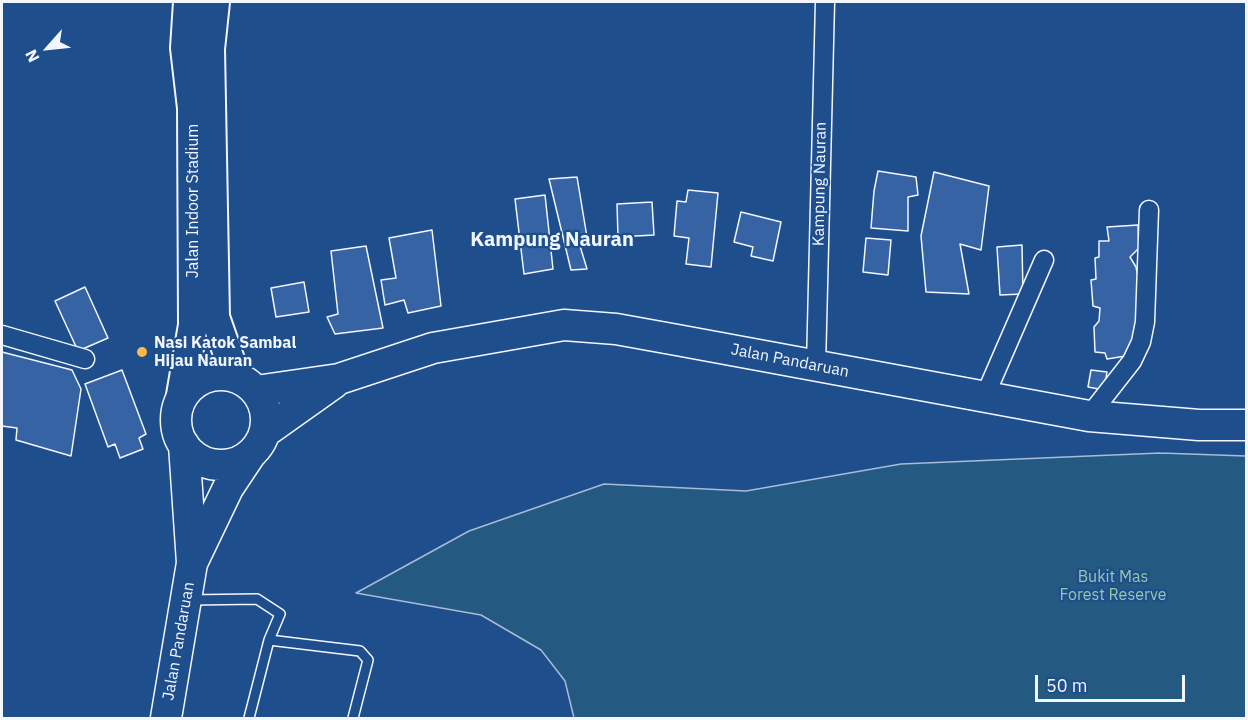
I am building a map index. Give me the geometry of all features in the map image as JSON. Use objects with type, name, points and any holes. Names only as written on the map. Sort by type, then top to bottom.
[{"type":"highway","name":"Jalan Pandaruan","points":[[246,384],[339,379],[433,348],[564,325],[616,329],[1089,416],[1198,425],[1246,425]]},
{"type":"highway","points":[[219,375],[246,384],[266,417],[257,443],[237,463],[222,465],[207,463],[194,457],[184,446],[177,431],[176,416],[180,401],[190,387],[203,378],[219,375]]},
{"type":"highway","name":"Jalan Pandaruan","points":[[192,563],[228,488],[257,443],[339,379]]},
{"type":"highway","name":"Jalan Pandaruan","points":[[166,718],[192,563],[184,446]]},
{"type":"main road","name":"Jalan Indoor Stadium","points":[[180,401],[194,325],[192,108],[185,48],[188,2]]},
{"type":"main road","name":"Jalan Indoor Stadium","points":[[215,2],[210,49],[215,317],[246,384]]},
{"type":"street","name":"Kampung Nauran","points":[[816,366],[825,2]]},
{"type":"street","points":[[1089,416],[1132,361],[1141,342],[1145,322],[1149,210]]},
{"type":"street","points":[[984,398],[1044,260]]},
{"type":"street","points":[[2,335],[85,359]]},
{"type":"lane","points":[[186,600],[257,599],[280,614],[269,640],[249,718]]},
{"type":"lane","points":[[269,640],[360,651],[368,660],[353,718]]},
{"type":"green space","name":"Bukit Mas Forest Reserve","points":[[1160,453],[1246,456],[1246,718],[574,718],[565,681],[541,650],[481,615],[356,593],[469,531],[604,484],[746,491],[901,464]]},
{"type":"building","points":[[878,171],[916,177],[918,195],[908,197],[908,231],[871,228]]},
{"type":"building","points":[[934,172],[989,186],[981,250],[960,244],[969,294],[926,292],[921,236]]},
{"type":"building","points":[[577,177],[587,237],[577,236],[587,269],[571,270],[549,179]]},
{"type":"building","points":[[688,190],[718,193],[711,267],[686,264],[689,238],[674,236],[677,201],[686,202]]},
{"type":"building","points":[[545,195],[553,269],[524,274],[515,199]]},
{"type":"building","points":[[652,202],[654,235],[618,237],[617,204]]},
{"type":"building","points":[[741,212],[781,222],[773,261],[751,256],[753,247],[734,242]]},
{"type":"building","points":[[1138,225],[1139,248],[1130,257],[1136,267],[1139,282],[1134,349],[1126,356],[1107,359],[1105,353],[1095,352],[1094,327],[1099,321],[1100,308],[1093,306],[1091,280],[1096,279],[1095,258],[1099,257],[1099,241],[1109,241],[1107,227]]},
{"type":"building","points":[[432,230],[441,306],[408,313],[404,300],[385,305],[381,280],[396,278],[389,238]]},
{"type":"building","points":[[866,238],[891,240],[888,275],[863,272]]},
{"type":"building","points":[[1022,245],[1023,294],[1000,295],[997,247]]},
{"type":"building","points":[[366,246],[383,328],[335,334],[327,317],[338,314],[331,251]]},
{"type":"building","points":[[304,282],[309,312],[276,317],[271,288]]},
{"type":"building","points":[[85,287],[108,338],[78,351],[55,301]]},
{"type":"building","points":[[2,352],[72,370],[81,389],[71,456],[16,440],[17,428],[2,426]]},
{"type":"building","points":[[122,370],[146,434],[139,438],[143,449],[120,458],[115,444],[108,447],[85,384]]},
{"type":"building","points":[[1091,370],[1107,372],[1104,390],[1088,387]]},
{"type":"place","name":"Nasi Katok Sambal Hijau Nauran","points":[[142,352]]},
{"type":"district","name":"Kampung Nauran","points":[[552,240]]}]
